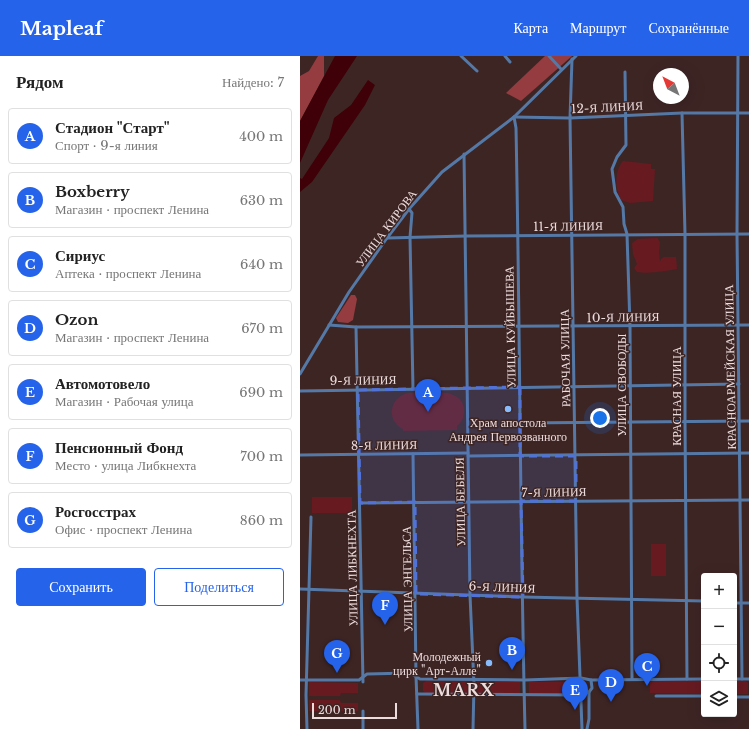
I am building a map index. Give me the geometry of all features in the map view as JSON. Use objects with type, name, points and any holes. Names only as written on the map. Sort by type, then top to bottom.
[{"type":"street","points":[[461,56],[477,71]]},
{"type":"street","points":[[505,56],[510,62]]},
{"type":"street","points":[[549,56],[561,69]]},
{"type":"street","name":"УЛИЦА КИРОВА","points":[[300,374],[350,292],[409,209],[442,172],[514,117],[561,69],[576,56]]},
{"type":"street","name":"КРАСНОАРМЕЙСКАЯ УЛИЦА","points":[[738,56],[737,234],[742,679]]},
{"type":"street","name":"РАБОЧАЯ УЛИЦА","points":[[572,59],[570,118],[576,501],[582,729]]},
{"type":"street","name":"УЛИЦА СВОБОДЫ","points":[[625,72],[626,145],[617,157],[612,169],[615,192],[622,207],[627,234],[630,326],[632,500],[632,679]]},
{"type":"street","name":"12-Я ЛИНИЯ","points":[[514,117],[570,118],[682,113],[749,113]]},
{"type":"street","name":"КРАСНАЯ УЛИЦА","points":[[682,113],[685,234],[687,679]]},
{"type":"street","name":"УЛИЦА КУЙБЫШЕВА","points":[[514,117],[516,128],[518,236],[525,729]]},
{"type":"street","name":"УЛИЦА БЕБЕЛЯ","points":[[464,154],[473,729]]},
{"type":"street","points":[[409,209],[412,213],[410,237],[413,389]]},
{"type":"street","name":"11-Я ЛИНИЯ","points":[[387,238],[627,234],[749,234]]},
{"type":"street","name":"10-Я ЛИНИЯ","points":[[329,325],[356,327],[574,327],[749,325]]},
{"type":"street","points":[[356,327],[358,388]]},
{"type":"street","name":"9-Я ЛИНИЯ","points":[[300,391],[358,388],[413,389],[739,384]]},
{"type":"street","name":"УЛИЦА ЛИБКНЕХТА","points":[[358,388],[363,682]]},
{"type":"street","points":[[520,423],[749,421]]},
{"type":"street","name":"8-Я ЛИНИЯ","points":[[300,455],[468,454],[576,456],[749,453]]},
{"type":"street","name":"УЛИЦА ЭНГЕЛЬСА","points":[[414,454],[416,676],[418,729]]},
{"type":"street","name":"7-Я ЛИНИЯ","points":[[360,503],[749,500]]},
{"type":"street","points":[[307,729],[306,680],[311,517]]},
{"type":"street","name":"6-Я ЛИНИЯ","points":[[300,589],[416,594],[701,601]]},
{"type":"street","points":[[737,603],[749,603]]},
{"type":"street","points":[[300,680],[358,680],[367,674],[410,673],[420,679],[701,679]]},
{"type":"street","points":[[737,679],[749,679]]},
{"type":"street","points":[[587,729],[589,692],[592,688],[591,680]]},
{"type":"street","points":[[417,694],[581,695],[589,692]]},
{"type":"street","points":[[300,695],[306,695]]},
{"type":"street","points":[[656,696],[701,696]]},
{"type":"street","points":[[737,697],[749,697]]},
{"type":"street","points":[[363,711],[363,729]]},
{"type":"highlighted area","points":[[520,387],[520,456],[576,456],[576,501],[521,501],[523,597],[416,594],[415,502],[360,503],[358,390]]},
{"type":"shaded area","points":[[318,56],[324,56],[324,76],[300,121],[300,76],[309,71]]},
{"type":"shaded area","points":[[335,56],[357,56],[328,100],[300,163],[300,121]]},
{"type":"shaded area","points":[[545,56],[572,56],[521,101],[506,93]]},
{"type":"shaded area","points":[[368,80],[375,85],[365,105],[312,182],[300,192],[300,178],[302,179],[329,138],[334,118],[351,105]]},
{"type":"shaded area","points":[[623,161],[651,164],[651,169],[655,169],[653,201],[630,203],[621,200],[616,180],[618,170]]},
{"type":"shaded area","points":[[657,238],[660,242],[660,262],[664,257],[676,257],[677,269],[642,273],[637,272],[634,268],[637,264],[633,254],[632,243],[638,239]]},
{"type":"shaded area","points":[[351,295],[355,295],[357,299],[353,320],[348,323],[338,322],[336,318]]},
{"type":"shaded area","points":[[442,392],[457,397],[462,402],[464,414],[463,419],[457,426],[457,430],[403,431],[403,429],[397,425],[394,420],[392,409],[394,403],[398,399],[409,393]]},
{"type":"shaded area","points":[[312,497],[352,497],[352,513],[312,513]]},
{"type":"shaded area","points":[[651,544],[666,544],[666,576],[651,576]]},
{"type":"shaded area","points":[[650,680],[701,681],[701,694],[650,693]]},
{"type":"shaded area","points":[[426,681],[467,681],[470,683],[469,691],[467,693],[425,693],[423,691],[423,683]]},
{"type":"shaded area","points":[[478,681],[520,681],[520,693],[478,693],[476,692],[476,683]]},
{"type":"shaded area","points":[[737,681],[746,681],[748,683],[748,694],[737,694]]},
{"type":"shaded area","points":[[309,682],[358,683],[358,693],[341,693],[340,696],[309,696]]},
{"type":"shaded area","points":[[529,682],[578,682],[578,694],[529,694]]},
{"type":"shaded area","points":[[309,700],[340,700],[341,703],[358,703],[358,711],[309,711]]},
{"type":"place","name":"Храм апостола Андрея Первозванного","points":[[508,409]]},
{"type":"place","name":"Стадион \"Старт\"","points":[[428,412]]},
{"type":"place","name":"Пенсионный Фонд","points":[[385,625]]},
{"type":"place","name":"Молодежный цирк \"Арт-Алле\"","points":[[489,663]]},
{"type":"place","name":"Boxberry","points":[[512,670]]},
{"type":"place","name":"Росгосстрах","points":[[337,673]]},
{"type":"place","name":"Сириус","points":[[647,686]]},
{"type":"place","name":"Ozon","points":[[611,702]]},
{"type":"place","name":"Автомотовело","points":[[575,710]]},
{"type":"district","name":"MARX","points":[[464,690]]}]
